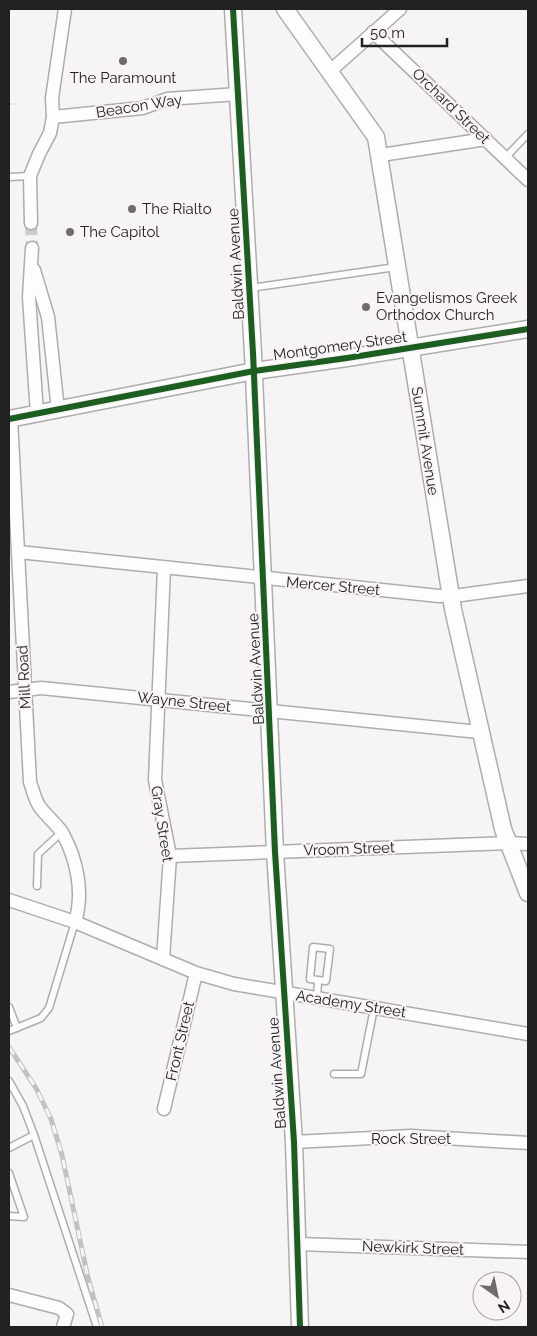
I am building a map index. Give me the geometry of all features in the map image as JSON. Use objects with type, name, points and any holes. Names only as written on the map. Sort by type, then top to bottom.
[{"type":"main road","name":"Baldwin Avenue","points":[[233,9],[232,95],[250,288],[276,852],[294,1142],[300,1327]]},
{"type":"main road","name":"Summit Avenue","points":[[285,9],[376,137],[381,155],[410,349],[451,596],[503,829],[528,893]]},
{"type":"main road","name":"Montgomery Street","points":[[10,418],[254,371],[410,349],[528,329]]},
{"type":"street","points":[[31,223],[30,176],[38,154],[50,133],[53,117],[52,98],[65,9]]},
{"type":"street","points":[[329,72],[400,9]]},
{"type":"street","name":"Orchard Street","points":[[373,32],[528,180]]},
{"type":"street","name":"Beacon Way","points":[[53,117],[143,108],[167,100],[232,95]]},
{"type":"street","points":[[381,155],[486,139]]},
{"type":"street","points":[[32,248],[29,297],[37,414]]},
{"type":"street","points":[[32,265],[48,317],[58,410]]},
{"type":"street","name":"Mill Road","points":[[10,418],[19,552],[24,689],[30,782],[39,806],[62,832],[74,857],[78,883],[78,911],[75,922]]},
{"type":"street","name":"Mercer Street","points":[[19,552],[264,579],[451,596],[528,586]]},
{"type":"street","name":"Gray Street","points":[[163,959],[170,856],[155,780],[160,699],[164,568]]},
{"type":"street","name":"Wayne Street","points":[[9,692],[41,688],[480,732]]},
{"type":"street","name":"Vroom Street","points":[[170,856],[509,843],[528,844]]},
{"type":"street","name":"Academy Street","points":[[9,900],[75,922],[196,973],[234,984],[528,1034]]},
{"type":"street","name":"Front Street","points":[[164,1109],[196,973]]},
{"type":"street","name":"Rock Street","points":[[294,1142],[410,1136],[528,1143]]},
{"type":"street","name":"Newkirk Street","points":[[298,1244],[528,1252]]},
{"type":"street","points":[[9,1295],[59,1308],[67,1314],[63,1327]]},
{"type":"lane","points":[[505,158],[528,134]]},
{"type":"lane","points":[[9,178],[30,176]]},
{"type":"lane","points":[[250,288],[397,267]]},
{"type":"lane","points":[[37,886],[38,854],[62,832]]},
{"type":"lane","points":[[9,1031],[41,1018],[48,1008],[75,922]]},
{"type":"lane","points":[[313,947],[330,948],[326,981],[318,980],[310,979],[313,947]]},
{"type":"lane","points":[[317,999],[318,980]]},
{"type":"lane","points":[[9,1007],[17,1028]]},
{"type":"lane","points":[[334,1074],[361,1074],[374,1008]]},
{"type":"lane","points":[[9,1081],[23,1106],[34,1135],[96,1327]]},
{"type":"lane","points":[[9,1148],[34,1135]]},
{"type":"lane","points":[[9,1173],[24,1217],[9,1216]]},
{"type":"path","points":[[9,104],[16,104]]},
{"type":"tunnel","points":[[31,223],[32,248]]},
{"type":"railway","points":[[9,1047],[36,1088],[51,1119],[62,1155],[88,1278],[102,1327]]},
{"type":"cycle path","points":[[233,9],[253,353],[275,852],[294,1142],[300,1327]]},
{"type":"cycle path","points":[[9,419],[254,371],[528,329]]},
{"type":"place","name":"The Paramount","points":[[123,61]]},
{"type":"place","name":"The Rialto","points":[[132,209]]},
{"type":"place","name":"The Capitol","points":[[70,232]]},
{"type":"place","name":"Evangelismos Greek Orthodox Church","points":[[366,307]]}]
